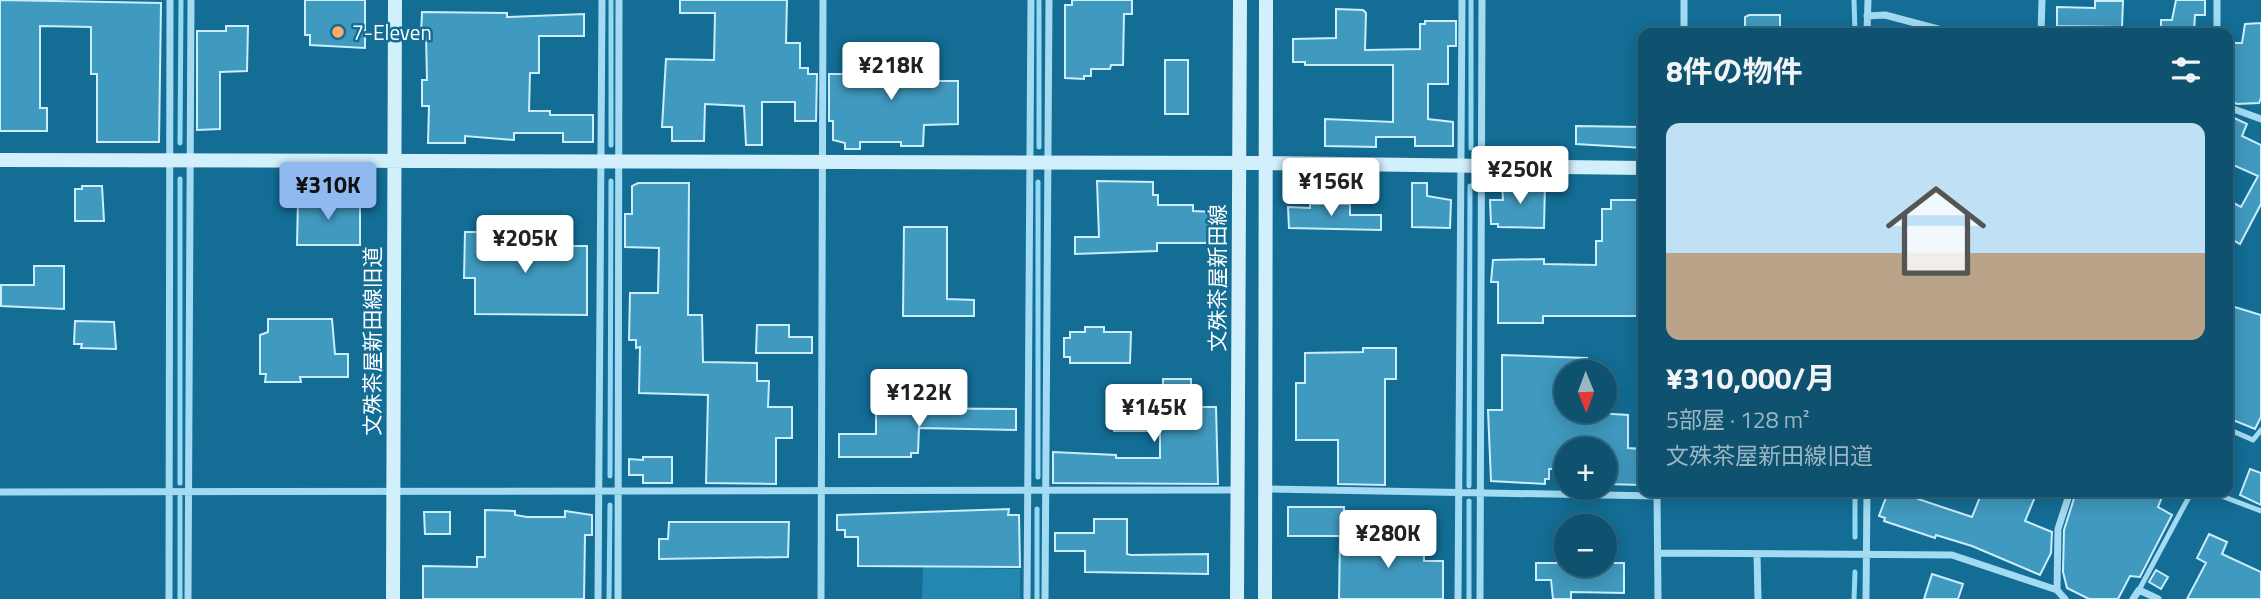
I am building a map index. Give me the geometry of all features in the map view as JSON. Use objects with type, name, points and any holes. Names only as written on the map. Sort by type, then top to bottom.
[{"type":"street","points":[[169,599],[170,0]]},
{"type":"street","points":[[188,599],[191,0]]},
{"type":"street","name":"文殊茶屋新田線旧道","points":[[393,599],[395,0]]},
{"type":"street","points":[[598,599],[602,0]]},
{"type":"street","points":[[618,599],[620,0]]},
{"type":"street","points":[[821,599],[823,0]]},
{"type":"street","points":[[1027,599],[1031,0]]},
{"type":"street","points":[[1045,599],[1049,0]]},
{"type":"street","name":"文殊茶屋新田線","points":[[1237,599],[1240,0]]},
{"type":"street","points":[[1265,599],[1266,0]]},
{"type":"street","points":[[1458,599],[1462,0]]},
{"type":"street","points":[[1480,599],[1482,0]]},
{"type":"street","points":[[1684,0],[1684,28]]},
{"type":"street","points":[[1867,0],[1867,28]]},
{"type":"street","points":[[2041,28],[2042,0]]},
{"type":"street","points":[[2217,0],[2217,28]]},
{"type":"street","points":[[1867,16],[1885,15],[1934,28]]},
{"type":"street","points":[[2233,109],[2261,119]]},
{"type":"street","points":[[0,160],[1266,163],[1638,168]]},
{"type":"street","points":[[0,492],[170,489],[821,492],[1237,490]]},
{"type":"street","points":[[1266,489],[1459,494],[1638,494]]},
{"type":"street","points":[[1657,497],[1658,599]]},
{"type":"street","points":[[1866,599],[1867,497]]},
{"type":"street","points":[[2057,590],[2058,529],[2068,497]]},
{"type":"street","points":[[1658,553],[1952,555],[2057,590],[2065,599]]},
{"type":"street","points":[[1757,554],[1758,599]]},
{"type":"street","points":[[2133,599],[2139,590],[2158,599]]},
{"type":"lane","points":[[2233,431],[2253,440],[2261,430]]},
{"type":"lane","points":[[2139,590],[2189,497]]},
{"type":"lane","points":[[2224,497],[2261,511]]},
{"type":"shaded area","points":[[923,567],[1020,569],[1020,599],[922,599]]},
{"type":"building","points":[[0,0],[161,3],[159,142],[97,142],[97,74],[91,74],[91,27],[40,26],[40,108],[47,108],[47,131],[0,131]]},
{"type":"building","points":[[305,0],[365,0],[365,48],[310,45],[310,35],[305,35]]},
{"type":"building","points":[[680,0],[787,0],[786,43],[800,43],[800,68],[808,68],[808,74],[817,74],[816,121],[795,121],[795,102],[762,102],[762,145],[746,145],[744,106],[705,104],[704,141],[672,141],[672,127],[662,127],[666,59],[714,60],[715,13],[680,13]]},
{"type":"building","points":[[1072,0],[1132,0],[1132,14],[1124,14],[1123,65],[1111,65],[1110,69],[1091,69],[1091,76],[1084,76],[1084,79],[1065,78],[1065,5],[1072,5]]},
{"type":"building","points":[[2176,0],[2205,0],[2205,15],[2195,15],[2194,28],[2161,28],[2161,20],[2172,20]]},
{"type":"building","points":[[2095,1],[2123,1],[2122,27],[2057,26],[2057,7],[2095,8]]},
{"type":"building","points":[[1336,9],[1363,10],[1366,13],[1365,50],[1420,49],[1420,24],[1425,24],[1425,21],[1456,21],[1456,46],[1448,46],[1448,84],[1428,84],[1428,119],[1453,122],[1453,146],[1415,146],[1415,137],[1376,137],[1376,147],[1325,146],[1325,119],[1393,122],[1393,65],[1305,65],[1305,62],[1293,62],[1293,39],[1336,38]]},
{"type":"building","points":[[422,12],[507,13],[507,17],[584,14],[584,36],[539,36],[539,73],[530,73],[529,111],[550,111],[550,115],[593,115],[593,142],[563,142],[563,133],[514,133],[514,140],[465,136],[465,143],[428,143],[429,106],[422,106],[422,80],[427,80],[426,36],[421,36]]},
{"type":"building","points":[[1780,15],[1780,28],[1745,28],[1745,17]]},
{"type":"building","points":[[2261,23],[2261,98],[2259,103],[2237,104],[2233,102],[2233,43],[2242,43],[2245,24]]},
{"type":"building","points":[[226,26],[248,26],[247,71],[220,72],[220,129],[197,130],[197,31],[226,31]]},
{"type":"building","points":[[899,43],[923,43],[922,81],[958,81],[958,124],[924,125],[923,146],[901,146],[901,142],[860,142],[860,149],[845,149],[845,143],[833,140],[833,121],[829,121],[829,74],[881,74],[881,52],[899,52]]},
{"type":"building","points":[[1165,60],[1188,60],[1188,114],[1165,114]]},
{"type":"building","points":[[2233,117],[2247,124],[2242,136],[2261,145],[2261,204],[2240,244],[2233,240],[2233,203],[2241,207],[2258,176],[2233,165]]},
{"type":"building","points":[[1576,126],[1638,127],[1638,148],[1576,144]]},
{"type":"building","points":[[1097,181],[1153,182],[1153,195],[1158,195],[1158,205],[1193,205],[1193,211],[1215,212],[1214,243],[1157,243],[1157,251],[1075,254],[1075,237],[1099,237]]},
{"type":"building","points":[[638,183],[689,183],[688,315],[702,315],[703,362],[757,363],[757,381],[769,381],[768,407],[792,407],[792,438],[776,438],[776,484],[706,483],[708,395],[639,393],[640,347],[636,348],[636,340],[629,340],[630,293],[658,293],[659,248],[625,247],[625,214],[632,214],[632,186]]},
{"type":"building","points":[[1412,183],[1427,183],[1427,196],[1451,200],[1450,228],[1412,227]]},
{"type":"building","points":[[1502,183],[1545,183],[1544,228],[1498,227],[1498,224],[1491,224],[1490,200],[1503,200]]},
{"type":"building","points":[[82,186],[102,186],[104,221],[75,221],[75,189],[82,189]]},
{"type":"building","points":[[308,195],[322,195],[322,201],[360,201],[360,245],[297,245],[298,200],[308,200]]},
{"type":"building","points":[[1611,200],[1638,200],[1638,316],[1543,316],[1543,323],[1498,323],[1498,282],[1491,282],[1493,260],[1544,259],[1544,264],[1596,265],[1596,241],[1602,241],[1602,209],[1611,209]]},
{"type":"building","points":[[1310,204],[1350,204],[1350,215],[1381,215],[1381,230],[1289,228],[1288,207],[1310,208]]},
{"type":"building","points":[[904,227],[947,227],[947,299],[974,300],[974,316],[903,316]]},
{"type":"building","points":[[465,232],[535,232],[535,246],[587,246],[587,315],[475,314],[475,278],[464,278]]},
{"type":"building","points":[[34,266],[64,266],[64,309],[1,306],[1,285],[34,285]]},
{"type":"building","points":[[2233,307],[2261,315],[2261,417],[2255,429],[2233,420]]},
{"type":"building","points":[[268,319],[332,319],[335,354],[348,354],[348,377],[300,377],[301,382],[265,382],[266,374],[260,374],[260,335],[268,332]]},
{"type":"building","points":[[75,321],[114,322],[116,349],[81,348],[82,344],[74,344]]},
{"type":"building","points":[[757,325],[789,325],[789,337],[812,337],[812,353],[756,353]]},
{"type":"building","points":[[1085,327],[1104,327],[1104,332],[1131,332],[1130,363],[1070,363],[1070,357],[1064,357],[1064,338],[1070,338],[1070,332],[1085,332]]},
{"type":"building","points":[[1363,348],[1396,348],[1396,379],[1385,379],[1385,485],[1338,484],[1338,440],[1296,440],[1296,383],[1305,383],[1305,353],[1363,352]]},
{"type":"building","points":[[1502,355],[1587,358],[1554,360],[1554,424],[1617,424],[1617,414],[1628,415],[1628,448],[1638,449],[1638,485],[1617,484],[1617,437],[1554,437],[1554,469],[1549,469],[1549,479],[1545,479],[1545,484],[1491,481],[1488,410],[1502,410]]},
{"type":"building","points":[[1163,379],[1191,379],[1191,407],[1216,407],[1218,484],[1053,483],[1053,452],[1116,455],[1116,458],[1160,458],[1160,431],[1114,431],[1114,406],[1142,406],[1142,394],[1151,394],[1150,385],[1163,385]]},
{"type":"building","points":[[876,408],[1016,409],[1016,430],[919,428],[918,453],[911,453],[911,457],[839,457],[839,434],[876,434]]},
{"type":"building","points":[[643,457],[672,457],[672,483],[643,483],[643,475],[629,475],[629,459],[643,460]]},
{"type":"building","points":[[2250,469],[2261,473],[2261,505],[2240,495]]},
{"type":"building","points":[[1886,497],[1919,497],[1918,499],[1972,517],[1980,497],[2035,497],[2025,521],[2052,532],[2051,553],[2040,575],[1972,546],[1936,535],[1935,538],[1884,521],[1885,518],[1879,516]]},
{"type":"building","points":[[2074,497],[2162,497],[2158,507],[2172,515],[2140,577],[2130,576],[2118,599],[2089,599],[2067,588],[2063,572],[2064,530]]},
{"type":"building","points":[[1288,507],[1344,507],[1344,536],[1288,536]]},
{"type":"building","points":[[1009,509],[1008,515],[1019,515],[1020,567],[858,566],[858,537],[845,537],[845,530],[837,530],[837,515]]},
{"type":"building","points":[[485,510],[515,511],[515,515],[527,517],[565,517],[565,511],[592,515],[592,535],[585,535],[584,599],[423,599],[423,566],[477,567],[477,557],[485,557]]},
{"type":"building","points":[[424,512],[450,512],[450,534],[425,534]]},
{"type":"building","points":[[1094,519],[1127,519],[1127,554],[1208,554],[1208,574],[1085,572],[1085,551],[1055,551],[1055,533],[1094,533]]},
{"type":"building","points":[[669,522],[789,522],[788,557],[659,559],[659,539],[668,539]]},
{"type":"building","points":[[2209,534],[2227,542],[2222,554],[2261,572],[2261,599],[2187,599],[2206,563],[2197,558]]},
{"type":"building","points":[[1340,537],[1424,538],[1424,561],[1443,561],[1443,599],[1339,599]]},
{"type":"building","points":[[1536,563],[1554,563],[1554,577],[1617,577],[1617,563],[1624,563],[1624,593],[1571,592],[1571,599],[1553,599],[1551,580],[1536,580]]},
{"type":"building","points":[[2156,570],[2168,577],[2161,589],[2149,582]]},
{"type":"building","points":[[1932,574],[1963,584],[1958,599],[1924,599]]},
{"type":"waterway","points":[[180,143],[181,0]]},
{"type":"waterway","points":[[611,0],[611,145]]},
{"type":"waterway","points":[[1039,0],[1039,147]]},
{"type":"waterway","points":[[1471,0],[1471,148]]},
{"type":"waterway","points":[[1854,0],[1855,28]]},
{"type":"waterway","points":[[180,179],[180,483]]},
{"type":"waterway","points":[[610,476],[611,181]]},
{"type":"waterway","points":[[1038,182],[1038,477]]},
{"type":"waterway","points":[[1469,486],[1470,186]]},
{"type":"waterway","points":[[180,497],[180,599]]},
{"type":"waterway","points":[[1855,497],[1855,537]]},
{"type":"waterway","points":[[1469,501],[1469,599]]},
{"type":"waterway","points":[[609,599],[610,505]]},
{"type":"waterway","points":[[1037,509],[1037,599]]},
{"type":"waterway","points":[[1854,599],[1855,572]]},
{"type":"place","name":"7-Eleven","points":[[338,32]]}]
